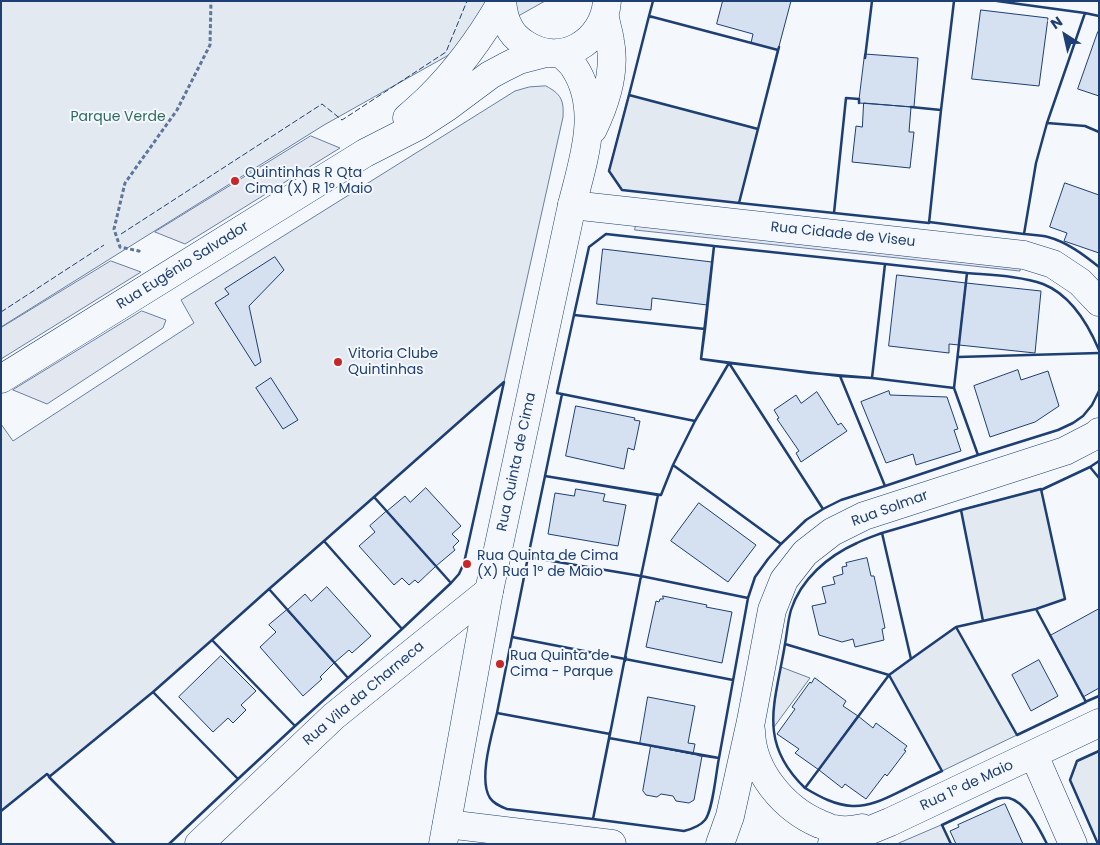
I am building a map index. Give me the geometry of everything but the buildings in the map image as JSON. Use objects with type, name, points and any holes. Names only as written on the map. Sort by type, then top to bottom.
[{"type":"street","name":"Rua Eugénio Salvador","points":[[365,153],[430,97],[456,68],[490,22],[502,1]]},
{"type":"street","points":[[502,1],[504,16],[510,29],[520,40],[532,48],[554,53]]},
{"type":"street","name":"Rua Eugénio Salvador","points":[[1,379],[365,153],[418,126],[490,75],[518,60],[575,49],[588,41],[598,30],[607,6]]},
{"type":"street","name":"Rua Quinta de Cima","points":[[587,142],[600,115],[612,66],[607,6]]},
{"type":"street","name":"Rua Quinta de Cima","points":[[445,834],[489,591],[587,142],[589,119],[587,100],[582,82],[574,66],[554,53]]},
{"type":"street","name":"Rua Cidade de Viseu","points":[[572,205],[1024,255],[1053,264],[1080,282],[1099,302]]},
{"type":"street","name":"Rua Solmar","points":[[720,844],[730,816],[751,721],[772,610],[784,580],[806,553],[832,532],[864,516],[1065,450],[1099,432]]},
{"type":"street","name":"Rua Vila da Charneca","points":[[199,844],[334,716],[489,591]]},
{"type":"street","points":[[751,721],[751,741],[757,760],[766,778],[779,794],[795,808],[813,821],[834,829],[856,829],[890,822]]},
{"type":"street","name":"Rua 1º de Maio","points":[[832,844],[890,822],[1099,723]]},
{"type":"street","points":[[1034,755],[1074,844]]},
{"type":"street","points":[[445,834],[612,844]]},
{"type":"path","points":[[161,279],[139,251],[120,247],[114,228],[125,183],[177,110],[210,45],[211,1]]},
{"type":"green space","name":"Parque Verde","points":[[1,1],[545,1],[324,125],[1,327]]},
{"type":"green space","points":[[546,86],[560,98],[563,106],[563,117],[504,382],[153,692],[49,777],[47,774],[1,811],[1,424],[13,441],[194,323],[181,300],[515,91],[529,87]]},
{"type":"green space","points":[[629,95],[758,129],[739,203],[622,190],[609,171]]},
{"type":"green space","points":[[1041,489],[1065,599],[1036,609],[983,621],[961,510]]},
{"type":"green space","points":[[956,627],[1017,735],[942,771],[889,675]]},
{"type":"green space","points":[[781,667],[810,678],[774,727],[773,714]]},
{"type":"green space","points":[[1099,751],[1098,844],[1070,780],[1077,761]]},
{"type":"green space","points":[[942,825],[951,844],[897,844]]},
{"type":"shaded area","points":[[311,136],[340,148],[185,244],[155,232]]},
{"type":"shaded area","points":[[637,219],[1021,259],[1020,271],[635,230]]},
{"type":"shaded area","points":[[111,261],[141,272],[1,359],[1,328]]},
{"type":"shaded area","points":[[142,311],[166,320],[163,328],[47,404],[13,390]]},
{"type":"fence","points":[[121,234],[322,104],[342,120],[446,52],[467,1]]},
{"type":"fence","points":[[1,312],[104,245]]},
{"type":"wall","points":[[651,17],[649,16],[653,1]]},
{"type":"wall","points":[[865,58],[872,1]]},
{"type":"wall","points":[[911,107],[941,110],[954,1]]},
{"type":"wall","points":[[997,1],[1085,13],[1047,123]]},
{"type":"wall","points":[[1085,14],[1099,16]]},
{"type":"wall","points":[[649,16],[778,50],[758,129],[629,95],[649,16]]},
{"type":"wall","points":[[779,47],[739,203],[834,212]]},
{"type":"wall","points":[[629,95],[758,129],[739,203],[622,190],[609,171],[629,95]]},
{"type":"wall","points":[[859,103],[859,99],[846,98],[834,213],[929,223],[941,110],[911,107]]},
{"type":"wall","points":[[929,222],[1024,234],[1036,163],[1047,123],[1085,126],[1099,132]]},
{"type":"wall","points":[[1024,233],[1048,237],[1062,242],[1099,267]]},
{"type":"wall","points":[[606,234],[714,246],[705,329],[574,315],[589,247],[606,234]]},
{"type":"wall","points":[[714,246],[885,264],[872,378],[811,373],[701,359],[714,246]]},
{"type":"wall","points":[[885,264],[967,273],[954,388],[872,378],[885,264]]},
{"type":"wall","points":[[967,274],[1025,279],[1053,289],[1062,295],[1077,311],[1090,330],[1099,350]]},
{"type":"wall","points":[[574,315],[705,329],[701,359],[729,363],[695,421],[557,393],[574,315]]},
{"type":"wall","points":[[958,356],[1099,353]]},
{"type":"wall","points":[[729,363],[823,509],[806,520],[781,544],[673,465],[695,421],[729,363]]},
{"type":"wall","points":[[729,363],[840,376],[885,486],[841,500],[823,509],[729,363]]},
{"type":"wall","points":[[840,376],[954,388],[978,455],[885,486],[840,376]]},
{"type":"wall","points":[[504,382],[464,563],[459,574],[451,583],[374,497],[504,382]]},
{"type":"wall","points":[[978,454],[1058,430],[1073,423],[1083,416],[1092,405],[1099,391]]},
{"type":"wall","points":[[562,394],[695,421],[673,465],[661,495],[545,476],[562,394]]},
{"type":"wall","points":[[1091,468],[1099,461]]},
{"type":"wall","points":[[673,465],[781,544],[755,577],[748,598],[641,576],[658,495],[661,495],[673,465]]},
{"type":"wall","points":[[1041,490],[1090,467],[1099,478]]},
{"type":"wall","points":[[545,476],[658,495],[641,576],[528,557],[545,476]]},
{"type":"wall","points":[[1041,489],[1065,599],[1036,609],[983,621],[961,510],[1041,489]]},
{"type":"wall","points":[[374,497],[451,583],[402,629],[324,541],[374,497]]},
{"type":"wall","points":[[961,510],[983,621],[956,627],[911,659],[882,533],[961,510]]},
{"type":"wall","points":[[882,533],[911,659],[889,675],[785,644],[791,610],[801,588],[817,570],[846,548],[882,533]]},
{"type":"wall","points":[[324,541],[402,629],[348,678],[269,589],[324,541]]},
{"type":"wall","points":[[625,659],[512,637],[497,713],[610,734],[641,576],[528,557],[512,637],[625,659]]},
{"type":"wall","points":[[641,578],[641,576],[748,598],[719,758],[699,755]]},
{"type":"wall","points":[[269,589],[348,678],[295,726],[212,640],[269,589]]},
{"type":"wall","points":[[1036,609],[1086,702],[1017,735],[956,627],[1036,609]]},
{"type":"wall","points":[[169,844],[295,726],[212,640],[153,692],[238,779]]},
{"type":"wall","points":[[785,644],[889,675],[805,788],[790,771],[780,754],[775,737],[773,720],[774,702],[785,644]]},
{"type":"wall","points":[[626,657],[625,659],[733,680]]},
{"type":"wall","points":[[625,661],[625,659],[733,680]]},
{"type":"wall","points":[[889,675],[942,771],[881,800],[859,806],[834,802],[805,788],[889,675]]},
{"type":"wall","points":[[115,844],[49,777],[154,693]]},
{"type":"wall","points":[[1085,702],[1099,696]]},
{"type":"wall","points":[[497,713],[610,734],[593,819],[507,809],[497,805],[490,798],[485,780],[489,744],[497,713]]},
{"type":"wall","points":[[610,732],[609,738],[642,744]]},
{"type":"wall","points":[[609,738],[719,758],[712,800],[705,820],[696,827],[684,831],[593,819],[609,738]]},
{"type":"wall","points":[[1098,844],[1070,780],[1077,761],[1099,751]]},
{"type":"wall","points":[[1,811],[47,774],[50,777]]},
{"type":"wall","points":[[951,844],[942,825],[997,799],[1006,798],[1015,801],[1027,811],[1047,844]]},
{"type":"place","name":"Quintinhas R Qta Cima (X) R 1º Maio","points":[[235,181]]},
{"type":"place","name":"Vitoria Clube Quintinhas","points":[[338,362]]},
{"type":"place","name":"Rua Quinta de Cima (X) Rua 1º de Maio","points":[[467,564]]},
{"type":"place","name":"Rua Quinta de Cima - Parque","points":[[500,664]]}]
